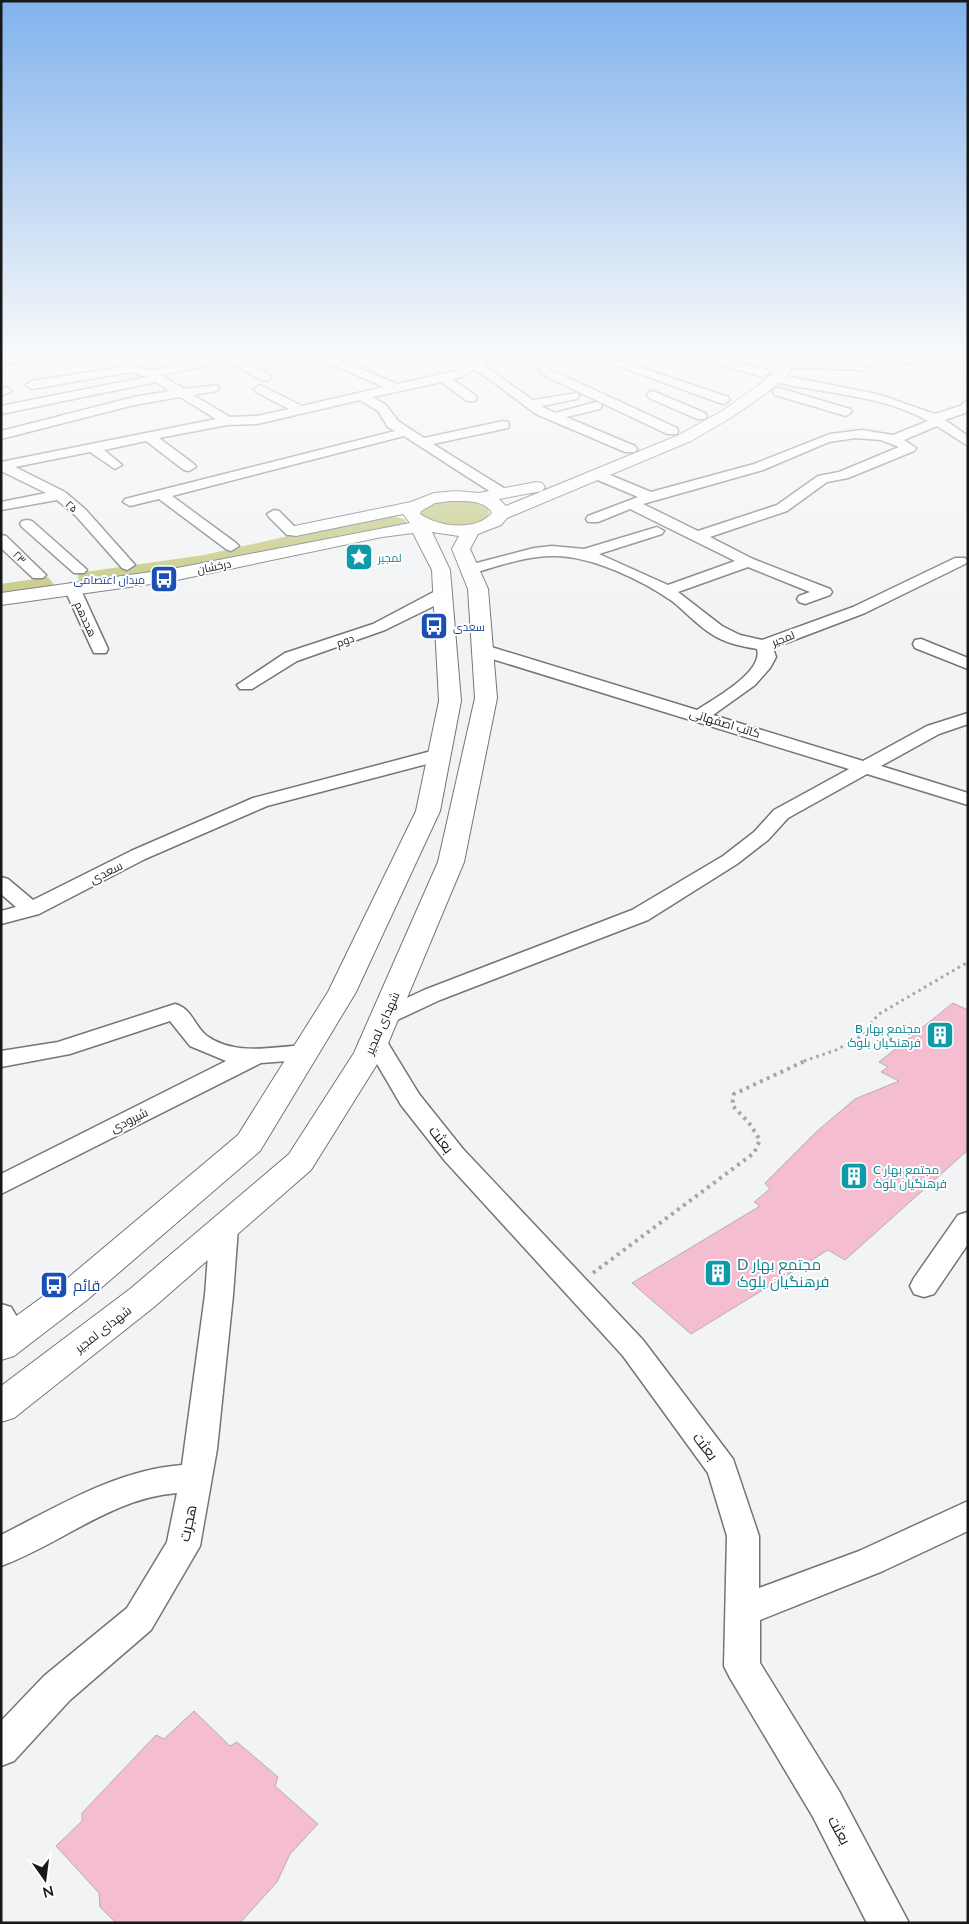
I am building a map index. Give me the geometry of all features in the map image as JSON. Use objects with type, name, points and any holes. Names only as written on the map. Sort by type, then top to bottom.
[{"type":"main road","points":[[479,498],[535,487],[642,444]]},
{"type":"main road","points":[[356,537],[406,545],[426,534],[450,539],[468,548],[501,514],[671,444]]},
{"type":"main road","points":[[5,1332],[75,1292],[249,1143],[342,992],[428,811],[450,701],[441,570],[426,534],[435,497],[479,498],[496,504],[501,514]]},
{"type":"main road","name":"درخشان","points":[[182,555],[278,535],[426,534]]},
{"type":"main road","name":"درخشان","points":[[20,578],[38,576],[172,575],[356,537],[426,534]]},
{"type":"main road","name":"شهدای لمجیر","points":[[1,1407],[142,1298],[300,1162],[370,1053],[451,862],[486,698],[478,589],[468,548]]},
{"type":"main road","name":"درخشان","points":[[1,599],[72,577],[157,559]]},
{"type":"street","points":[[2,466],[110,444]]},
{"type":"street","points":[[158,444],[189,467]]},
{"type":"street","points":[[130,502],[359,444]]},
{"type":"street","points":[[426,444],[502,493]]},
{"type":"street","points":[[617,444],[630,449]]},
{"type":"street","points":[[593,519],[650,497],[778,460],[809,444]]},
{"type":"street","points":[[697,536],[782,508],[823,479],[843,475],[909,448],[901,444]]},
{"type":"street","points":[[92,447],[116,465]]},
{"type":"street","name":"۲۵","points":[[2,466],[60,495],[81,513],[127,565]]},
{"type":"street","points":[[598,475],[650,497]]},
{"type":"street","points":[[161,494],[231,546]]},
{"type":"street","points":[[1,506],[60,495]]},
{"type":"street","points":[[631,504],[748,562],[824,592],[805,599]]},
{"type":"street","points":[[274,514],[278,535]]},
{"type":"street","points":[[27,524],[72,577]]},
{"type":"street","points":[[585,554],[657,531]]},
{"type":"street","name":"۲۳","points":[[1,539],[38,576]]},
{"type":"street","name":"لمجیر","points":[[468,548],[534,553],[552,551],[585,554],[665,591],[716,630],[734,639],[764,646],[777,639],[859,610],[960,561]]},
{"type":"street","points":[[665,591],[748,562]]},
{"type":"street","name":"هجدهم","points":[[72,577],[100,650]]},
{"type":"street","name":"دوم","points":[[246,685],[291,657],[379,627],[428,603],[443,592]]},
{"type":"street","points":[[921,644],[968,664]]},
{"type":"street","points":[[700,716],[761,670],[767,658],[764,646]]},
{"type":"street","name":"کاتب اصفهانی","points":[[482,650],[968,799]]},
{"type":"street","points":[[380,1029],[432,995],[640,915],[730,860],[761,836],[781,814],[933,730],[968,718]]},
{"type":"street","name":"سعدی","points":[[1,918],[32,909],[138,855],[260,802],[439,755]]},
{"type":"street","points":[[1,883],[32,909]]},
{"type":"street","points":[[1,1059],[61,1048],[175,1011],[198,1041],[237,1057],[304,1053]]},
{"type":"street","name":"بعثت","points":[[380,1029],[410,1099],[454,1155],[633,1348],[722,1468],[743,1536],[742,1666],[826,1804],[889,1923]]},
{"type":"street","name":"شیرودی","points":[[1,1185],[257,1056]]},
{"type":"street","points":[[924,1286],[968,1222]]},
{"type":"street","name":"هجرت","points":[[1,1748],[57,1688],[139,1619],[183,1546],[196,1478],[219,1295],[224,1228]]},
{"type":"street","points":[[1,1551],[114,1494],[155,1481],[196,1478]]},
{"type":"street","points":[[741,1611],[871,1562],[968,1515]]},
{"type":"path","points":[[575,1286],[754,1153],[760,1140],[749,1122],[732,1104],[734,1094],[802,1062],[836,1050],[858,1038],[879,1014],[968,962]]},
{"type":"green space","points":[[445,500],[475,502],[488,508],[489,513],[477,523],[456,526],[435,523],[421,514],[422,509]]},
{"type":"green space","points":[[392,516],[404,519],[408,524],[348,534],[189,568],[79,583],[78,573],[204,555],[306,532]]},
{"type":"green space","points":[[48,577],[55,586],[1,596],[1,584]]},
{"type":"building","points":[[953,1003],[968,1010],[968,1150],[845,1260],[828,1250],[691,1334],[632,1283],[760,1206],[754,1202],[770,1189],[765,1183],[816,1132],[855,1099],[899,1081],[881,1072],[888,1067],[879,1062]]},
{"type":"building","points":[[194,1711],[230,1746],[237,1742],[278,1777],[275,1786],[318,1824],[290,1854],[277,1882],[240,1923],[116,1923],[100,1907],[99,1893],[56,1846],[82,1821],[82,1813],[156,1735],[164,1739]]},
{"type":"place","name":"لمجیر","points":[[359,557]]},
{"type":"place","name":"میدان اعتصامی","points":[[164,579]]},
{"type":"place","name":"سعدی","points":[[434,626]]},
{"type":"place","name":"B مجتمع بهار فرهنگیان بلوک","points":[[940,1035]]},
{"type":"place","name":"C مجتمع بهار فرهنگیان بلوک","points":[[854,1176]]},
{"type":"place","name":"D مجتمع بهار فرهنگیان بلوک","points":[[718,1273]]},
{"type":"place","name":"قائم","points":[[54,1285]]}]
